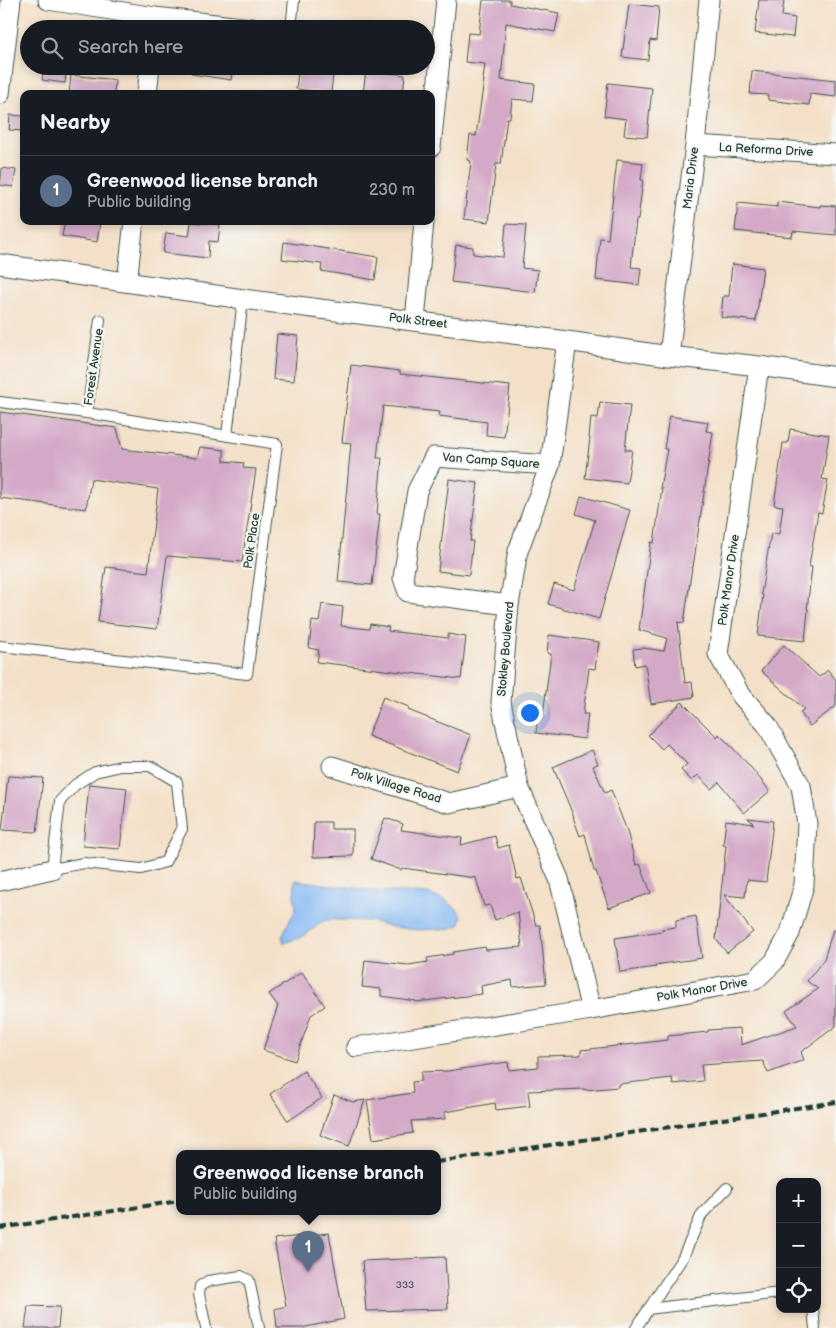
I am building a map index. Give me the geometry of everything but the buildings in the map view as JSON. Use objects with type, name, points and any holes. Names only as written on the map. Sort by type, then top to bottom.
[{"type":"street","points":[[0,94],[11,0]]},
{"type":"street","points":[[48,0],[193,20]]},
{"type":"street","points":[[435,41],[446,0]]},
{"type":"street","name":"Maria Drive","points":[[669,356],[695,145],[709,0]]},
{"type":"street","points":[[147,90],[149,75]]},
{"type":"street","points":[[432,75],[432,90]]},
{"type":"street","name":"La Reforma Drive","points":[[695,145],[836,154]]},
{"type":"street","points":[[127,282],[134,225]]},
{"type":"street","points":[[415,321],[424,225]]},
{"type":"street","name":"Polk Street","points":[[0,264],[243,299],[836,377]]},
{"type":"street","name":"Stokley Boulevard","points":[[567,341],[550,465],[518,550],[508,605],[501,702],[519,787],[559,879],[591,1010]]},
{"type":"street","name":"Polk Manor Drive","points":[[356,1047],[591,1010],[755,980],[774,962],[790,933],[804,885],[808,824],[801,786],[767,726],[740,694],[718,654],[759,366]]},
{"type":"street","name":"Van Camp Square","points":[[508,605],[408,592],[403,578],[417,491],[434,457],[550,465]]},
{"type":"street","name":"Polk Village Road","points":[[332,766],[448,802],[519,787]]},
{"type":"street","points":[[0,881],[52,869]]},
{"type":"lane","points":[[292,20],[294,0]]},
{"type":"lane","points":[[227,436],[243,299]]},
{"type":"lane","name":"Forest Avenue","points":[[87,413],[100,320]]},
{"type":"lane","name":"Polk Place","points":[[0,402],[87,413],[277,444],[247,674],[0,646]]},
{"type":"lane","points":[[121,766],[150,766],[177,782],[182,829],[165,862],[141,869],[84,863],[52,869],[60,801],[75,785],[95,772],[121,766]]},
{"type":"lane","points":[[636,1328],[682,1257],[702,1214],[727,1188]]},
{"type":"lane","points":[[206,1328],[199,1294],[200,1286],[208,1281],[242,1276],[249,1280],[259,1328]]},
{"type":"lane","points":[[648,1309],[776,1293]]},
{"type":"lane","points":[[813,1313],[815,1328]]},
{"type":"water","points":[[295,880],[376,891],[429,894],[446,901],[458,910],[462,917],[459,925],[449,929],[417,930],[391,927],[371,921],[325,920],[302,937],[284,943],[282,937],[296,910],[294,896]]},
{"type":"railway","points":[[441,1161],[836,1102]]},
{"type":"railway","points":[[0,1228],[176,1201]]},
{"type":"place","name":"Greenwood license branch","points":[[308,1272]]}]
